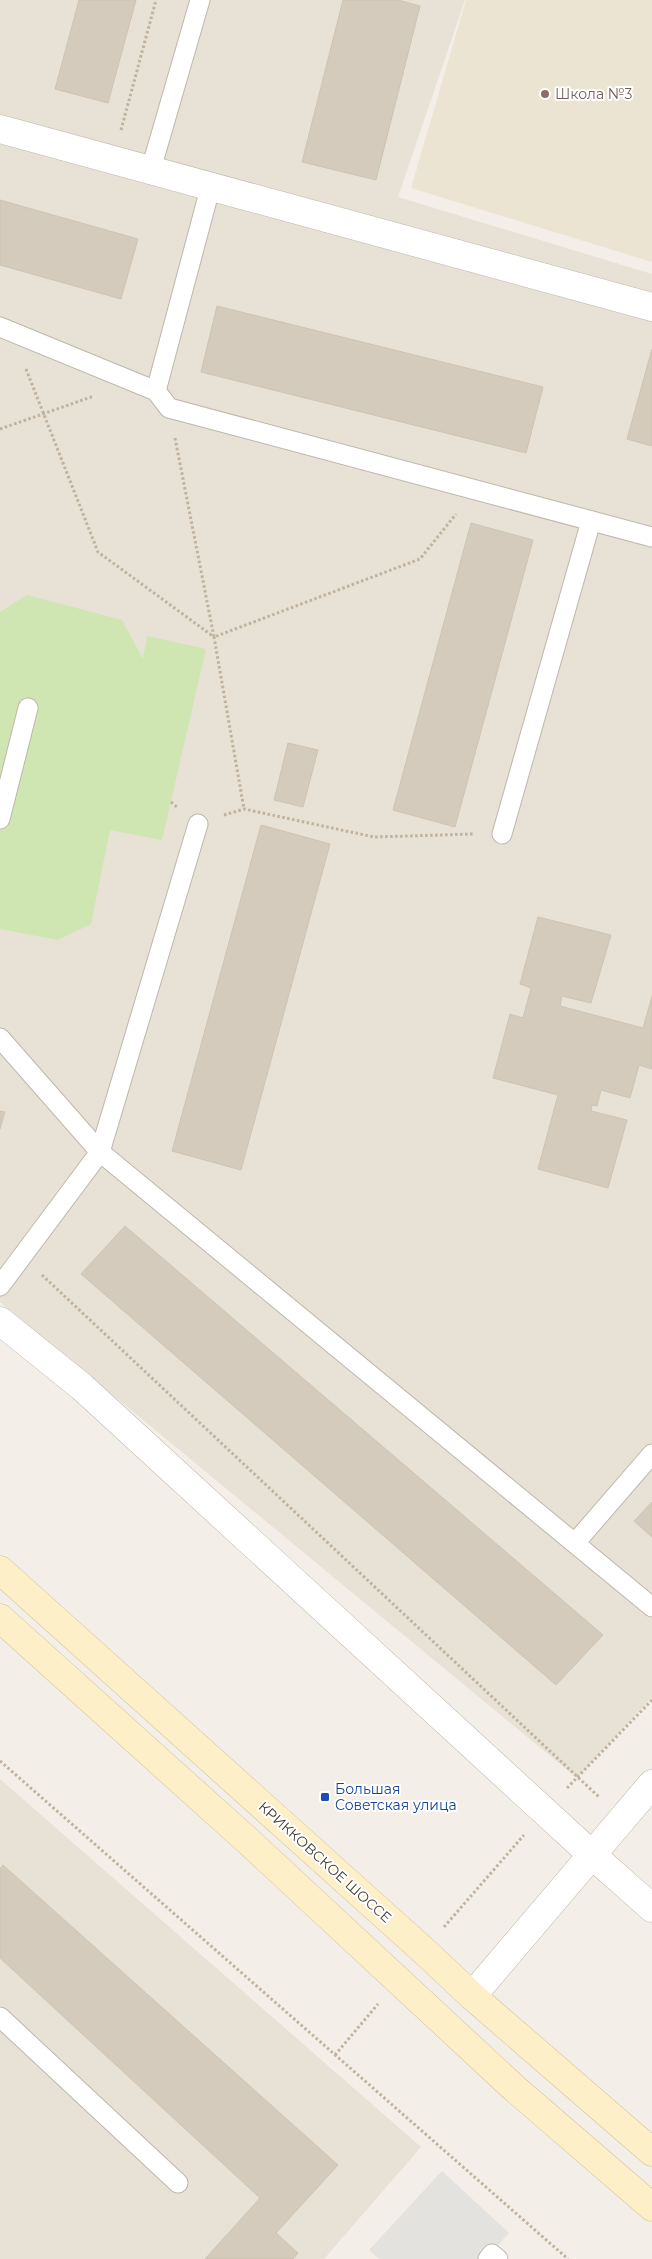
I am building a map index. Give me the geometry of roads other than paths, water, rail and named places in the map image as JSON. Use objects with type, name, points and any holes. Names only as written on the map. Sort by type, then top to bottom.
[{"type":"main road","name":"КРИККОВСКОЕ ШОССЕ","points":[[2,1575],[424,1950],[472,1996],[652,2152]]},
{"type":"main road","points":[[0,1618],[248,1842],[512,2087],[652,2207]]},
{"type":"street","points":[[0,128],[652,307]]},
{"type":"street","points":[[0,1321],[82,1387],[652,1908]]},
{"type":"street","points":[[472,1996],[622,1817],[652,1784]]},
{"type":"lane","points":[[151,169],[200,0]]},
{"type":"lane","points":[[156,391],[212,185]]},
{"type":"lane","points":[[6,329],[156,391],[169,408],[652,537]]},
{"type":"lane","points":[[502,834],[591,521]]},
{"type":"lane","points":[[0,819],[28,708]]},
{"type":"lane","points":[[0,1286],[100,1152],[198,824]]},
{"type":"lane","points":[[0,1038],[100,1152],[652,1607]]},
{"type":"lane","points":[[575,1543],[652,1454]]},
{"type":"lane","points":[[0,2017],[178,2183]]},
{"type":"lane","points":[[488,2259],[492,2254],[498,2259]]},
{"type":"place","name":"Школа №3","points":[[545,94]]},
{"type":"place","name":"Большая Советская улица","points":[[325,1797]]}]
